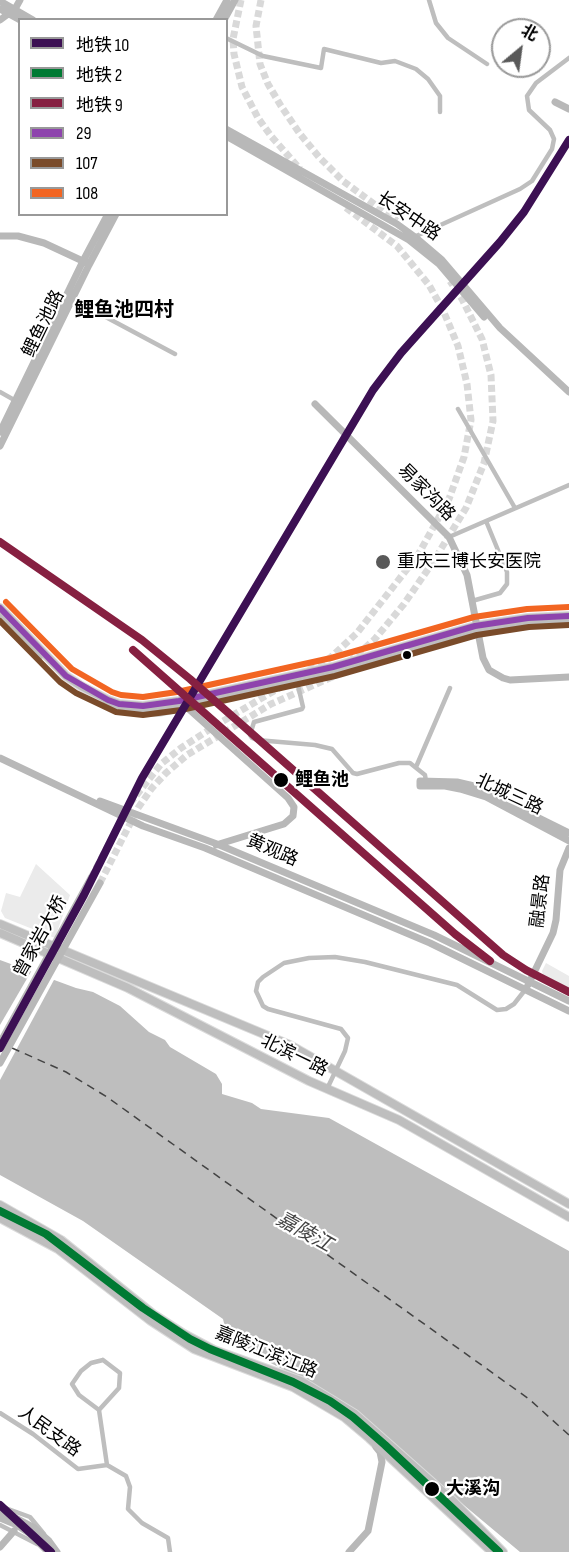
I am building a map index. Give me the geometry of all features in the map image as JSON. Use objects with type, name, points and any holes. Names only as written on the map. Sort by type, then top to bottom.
[{"type":"main road","points":[[0,0],[18,18]]},
{"type":"main road","points":[[0,20],[12,11],[20,0]]},
{"type":"main road","points":[[217,18],[227,0]]},
{"type":"main road","points":[[225,18],[235,0]]},
{"type":"main road","points":[[0,9],[28,18]]},
{"type":"main road","points":[[555,102],[569,109]]},
{"type":"main road","name":"长安中路","points":[[228,130],[412,238],[442,260],[495,322],[569,392]]},
{"type":"main road","name":"长安中路","points":[[228,137],[412,238],[439,264],[487,321],[569,398]]},
{"type":"main road","name":"鲤鱼池路","points":[[0,446],[107,216]]},
{"type":"main road","name":"鲤鱼池路","points":[[0,432],[19,402],[72,299],[86,263],[115,216]]},
{"type":"main road","points":[[0,237],[18,236],[44,243],[86,263]]},
{"type":"main road","name":"易家沟路","points":[[315,404],[449,537],[464,568],[476,629]]},
{"type":"main road","points":[[0,608],[66,676],[108,700],[132,706],[182,703],[335,673],[476,629],[527,623],[569,622]]},
{"type":"main road","points":[[0,616],[63,679],[93,699],[118,709],[158,712],[182,703],[333,667],[476,629],[528,618],[569,616]]},
{"type":"main road","points":[[476,629],[485,664],[489,670],[502,678],[510,680],[569,677]]},
{"type":"main road","points":[[182,703],[288,798],[294,807],[293,816],[284,824],[205,848]]},
{"type":"main road","name":"黄观路","points":[[0,756],[105,803],[217,844],[434,935],[569,1001]]},
{"type":"main road","name":"黄观路","points":[[0,756],[143,826],[205,848],[430,943],[569,1011]]},
{"type":"main road","name":"北城三路","points":[[569,833],[474,786],[450,781],[420,781],[420,786],[445,786],[472,792],[569,841]]},
{"type":"main road","name":"融景路","points":[[525,990],[553,933],[560,870],[569,848]]},
{"type":"main road","name":"曾家岩大桥","points":[[0,1043],[91,878]]},
{"type":"main road","name":"曾家岩大桥","points":[[0,1063],[100,883]]},
{"type":"main road","name":"北滨一路","points":[[0,924],[290,1045],[569,1204]]},
{"type":"main road","name":"北滨一路","points":[[0,933],[128,988],[327,1089],[399,1120],[569,1217]]},
{"type":"main road","name":"嘉陵江滨江路","points":[[0,1205],[61,1240],[153,1314],[184,1334],[214,1350],[301,1381],[355,1414],[452,1500],[504,1552]]},
{"type":"main road","name":"嘉陵江滨江路","points":[[0,1218],[58,1249],[151,1321],[195,1349],[293,1387],[344,1417],[369,1437],[492,1552]]},
{"type":"main road","points":[[349,1552],[368,1531],[382,1462],[380,1452],[369,1437]]},
{"type":"main road","points":[[0,1512],[28,1524],[49,1541],[57,1552]]},
{"type":"main road","points":[[0,1518],[10,1521],[29,1533],[46,1550]]},
{"type":"main road","points":[[0,1547],[14,1531]]},
{"type":"street","points":[[429,0],[436,23],[448,38],[487,64]]},
{"type":"street","points":[[228,39],[263,56],[321,68],[324,49],[381,63],[395,61],[416,69],[428,79],[440,96],[440,112]]},
{"type":"street","points":[[412,238],[520,189],[532,181],[552,149],[554,139],[550,130],[529,110],[527,96],[536,84],[569,58]]},
{"type":"street","points":[[72,299],[175,354]]},
{"type":"street","points":[[0,392],[19,402]]},
{"type":"street","points":[[458,409],[515,508]]},
{"type":"street","points":[[449,537],[569,485]]},
{"type":"street","points":[[471,601],[500,593],[507,584],[507,572],[486,520]]},
{"type":"street","points":[[297,681],[302,709],[254,722],[250,735],[252,738],[257,741],[315,745],[332,749],[353,774],[399,763],[410,763],[425,775],[426,781]]},
{"type":"street","points":[[416,767],[450,688]]},
{"type":"street","points":[[327,1089],[345,1051],[348,1038],[341,1029],[263,1006],[256,991],[258,982],[284,963],[309,958],[335,957],[365,962],[457,985],[497,1010],[506,1009],[514,1004],[525,990]]},
{"type":"street","points":[[99,1410],[119,1388],[120,1372],[103,1360],[81,1371],[72,1384],[79,1395],[99,1410],[107,1465],[126,1476],[130,1487],[128,1509],[142,1524],[168,1538],[170,1552]]},
{"type":"street","name":"人民支路","points":[[0,1413],[33,1434],[78,1469],[107,1465]]},
{"type":"street","points":[[0,1506],[30,1517],[49,1541]]},
{"type":"street","points":[[0,1525],[46,1550]]},
{"type":"shaded area","points":[[36,864],[70,895],[55,938],[5,918],[1,911],[6,893],[20,897]]},
{"type":"shaded area","points":[[546,963],[569,976],[569,996],[545,984],[542,971]]},
{"type":"water","name":"嘉陵江","points":[[0,960],[93,992],[120,1006],[149,1032],[165,1040],[170,1047],[216,1074],[222,1084],[222,1094],[252,1103],[261,1109],[329,1118],[569,1251],[569,1552],[520,1552],[441,1486],[367,1419],[334,1396],[229,1344],[223,1319],[83,1221],[0,1175]]},
{"type":"pier","points":[[32,970],[55,978],[0,1080],[0,1025]]},
{"type":"ferry route","points":[[12,1048],[66,1072],[107,1097],[529,1399],[569,1435]]},
{"type":"tunnel","points":[[241,0],[233,39],[242,87],[258,118],[300,169]]},
{"type":"tunnel","points":[[261,0],[256,26],[260,64],[281,106],[319,157],[343,181],[397,221]]},
{"type":"tunnel","points":[[309,670],[330,658],[357,633],[418,555],[449,499],[464,457],[471,420],[467,384],[458,346],[443,310],[429,285],[397,246],[345,207]]},
{"type":"tunnel","points":[[349,662],[374,640],[404,604],[433,562],[466,508],[484,463],[493,421],[491,375],[482,339],[462,299],[450,281]]},
{"type":"tunnel","points":[[100,883],[138,808],[166,773],[187,755],[271,704],[332,677],[336,673]]},
{"type":"tunnel","points":[[91,878],[131,802],[161,764],[218,724],[284,685]]},
{"type":"metro line","name":"10","points":[[0,1048],[84,895],[142,778],[373,390],[401,353],[524,212],[569,140]]},
{"type":"metro line","name":"9","points":[[0,542],[142,640],[190,679],[503,955],[526,970],[569,992]]},
{"type":"metro line","name":"9","points":[[133,650],[455,934],[490,961]]},
{"type":"metro line","name":"2","points":[[0,1211],[46,1234],[143,1308],[190,1339],[293,1382],[330,1401],[353,1417],[385,1445],[499,1552]]},
{"type":"metro line","name":"10","points":[[0,1505],[51,1552]]},
{"type":"transit line","name":"108","points":[[6,602],[72,669],[112,692],[143,697],[177,692],[331,658],[474,617],[527,609],[569,607]]},
{"type":"transit line","name":"29","points":[[0,608],[66,676],[108,700],[119,704],[143,706],[179,701],[333,667],[475,626],[528,618],[569,616]]},
{"type":"transit line","name":"107","points":[[0,621],[60,682],[76,693],[116,712],[143,715],[181,710],[335,676],[477,635],[529,627],[569,625]]},
{"type":"place","name":"重庆三博长安医院","points":[[383,562]]},
{"type":"place","name":"鲤鱼池","points":[[281,780]]},
{"type":"place","name":"大溪沟","points":[[432,1489]]},
{"type":"district","name":"鲤鱼池四村","points":[[124,311]]}]
